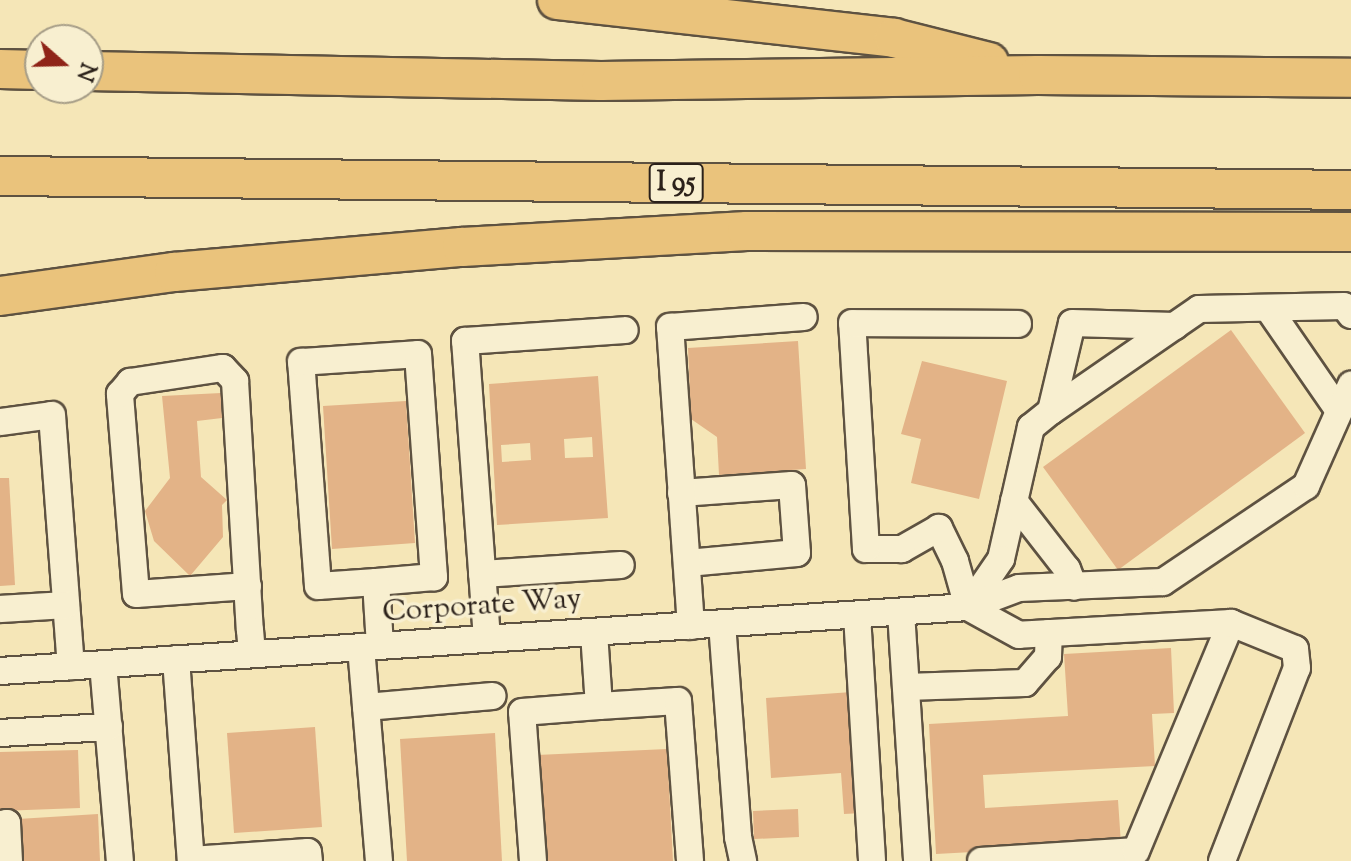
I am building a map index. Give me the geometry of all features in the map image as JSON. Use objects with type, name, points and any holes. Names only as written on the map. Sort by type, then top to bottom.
[{"type":"highway","points":[[557,0],[894,38],[1038,75]]},
{"type":"highway","points":[[0,69],[24,70]]},
{"type":"highway","points":[[104,71],[601,81],[1038,75],[1351,78]]},
{"type":"highway","name":"I 95","points":[[0,176],[1351,190]]},
{"type":"highway","points":[[0,296],[205,270],[462,247],[747,231],[1351,232]]},
{"type":"lane","points":[[968,607],[1001,559],[1031,427],[1051,411],[1199,309],[1344,306],[1351,315]]},
{"type":"lane","points":[[1268,308],[1339,411]]},
{"type":"lane","points":[[691,626],[670,327],[804,317]]},
{"type":"lane","points":[[1018,324],[852,323],[866,549],[902,549],[939,528],[955,561],[968,607],[1019,635],[1231,623],[1295,649],[1297,668],[1222,861]]},
{"type":"lane","points":[[1051,411],[1072,323],[1175,326]]},
{"type":"lane","points":[[487,639],[465,341],[625,330]]},
{"type":"lane","points":[[418,354],[434,577],[376,582],[318,586],[301,362],[418,354]]},
{"type":"lane","points":[[248,586],[136,594],[120,394],[130,382],[223,368],[235,381],[248,586],[252,654]]},
{"type":"lane","points":[[1339,411],[1351,385]]},
{"type":"lane","name":"Corporate Way","points":[[0,671],[968,607],[1019,588],[1163,582],[1306,486],[1339,411]]},
{"type":"lane","points":[[0,422],[52,415],[71,666]]},
{"type":"lane","points":[[681,493],[792,485],[797,553],[687,563]]},
{"type":"lane","points":[[1014,501],[1067,569],[1074,587]]},
{"type":"lane","points":[[482,574],[621,565]]},
{"type":"lane","points":[[376,582],[366,707],[379,861]]},
{"type":"lane","points":[[0,609],[66,605]]},
{"type":"lane","points":[[901,612],[917,861]]},
{"type":"lane","points":[[857,615],[872,861]]},
{"type":"lane","points":[[722,623],[738,837],[743,861]]},
{"type":"lane","points":[[981,861],[1136,851],[1231,623]]},
{"type":"lane","points":[[594,632],[599,706]]},
{"type":"lane","points":[[906,687],[1025,683],[1048,657],[1049,633]]},
{"type":"lane","points":[[176,659],[191,861],[308,852],[309,861]]},
{"type":"lane","points":[[103,664],[120,861]]},
{"type":"lane","points":[[366,707],[493,696]]},
{"type":"lane","points":[[533,861],[522,712],[678,701],[690,861]]},
{"type":"lane","points":[[0,733],[109,727]]},
{"type":"lane","points":[[0,824],[7,823],[9,861]]},
{"type":"building","points":[[1231,330],[1305,433],[1118,570],[1043,467]]},
{"type":"building","points":[[798,341],[806,469],[719,475],[717,437],[691,419],[688,348]]},
{"type":"building","points":[[922,361],[1007,381],[979,499],[911,483],[921,439],[901,434]]},
{"type":"building","points":[[598,376],[608,518],[497,525],[489,384]],"holes":[[[592,437],[593,457],[565,458],[564,439]],[[530,443],[531,460],[502,462],[501,445]]]},
{"type":"building","points":[[221,393],[222,418],[197,421],[201,477],[227,500],[222,505],[223,537],[190,576],[154,541],[145,511],[170,478],[162,396]]},
{"type":"building","points":[[406,401],[415,543],[332,549],[323,406]]},
{"type":"building","points":[[0,478],[9,478],[15,585],[0,586]]},
{"type":"building","points":[[1171,648],[1174,713],[1152,714],[1155,766],[983,775],[985,808],[1118,800],[1121,844],[936,854],[929,724],[1068,716],[1064,654]]},
{"type":"building","points":[[852,692],[863,813],[844,814],[841,773],[771,778],[766,698]]},
{"type":"building","points":[[315,727],[322,827],[234,833],[227,733]]},
{"type":"building","points":[[495,733],[502,861],[407,861],[400,739]]},
{"type":"building","points":[[667,749],[673,861],[542,861],[537,755]]},
{"type":"building","points":[[78,750],[80,808],[0,811],[0,752]]},
{"type":"building","points":[[798,809],[799,837],[754,839],[753,811]]},
{"type":"building","points":[[98,814],[100,861],[21,861],[18,819]]}]
